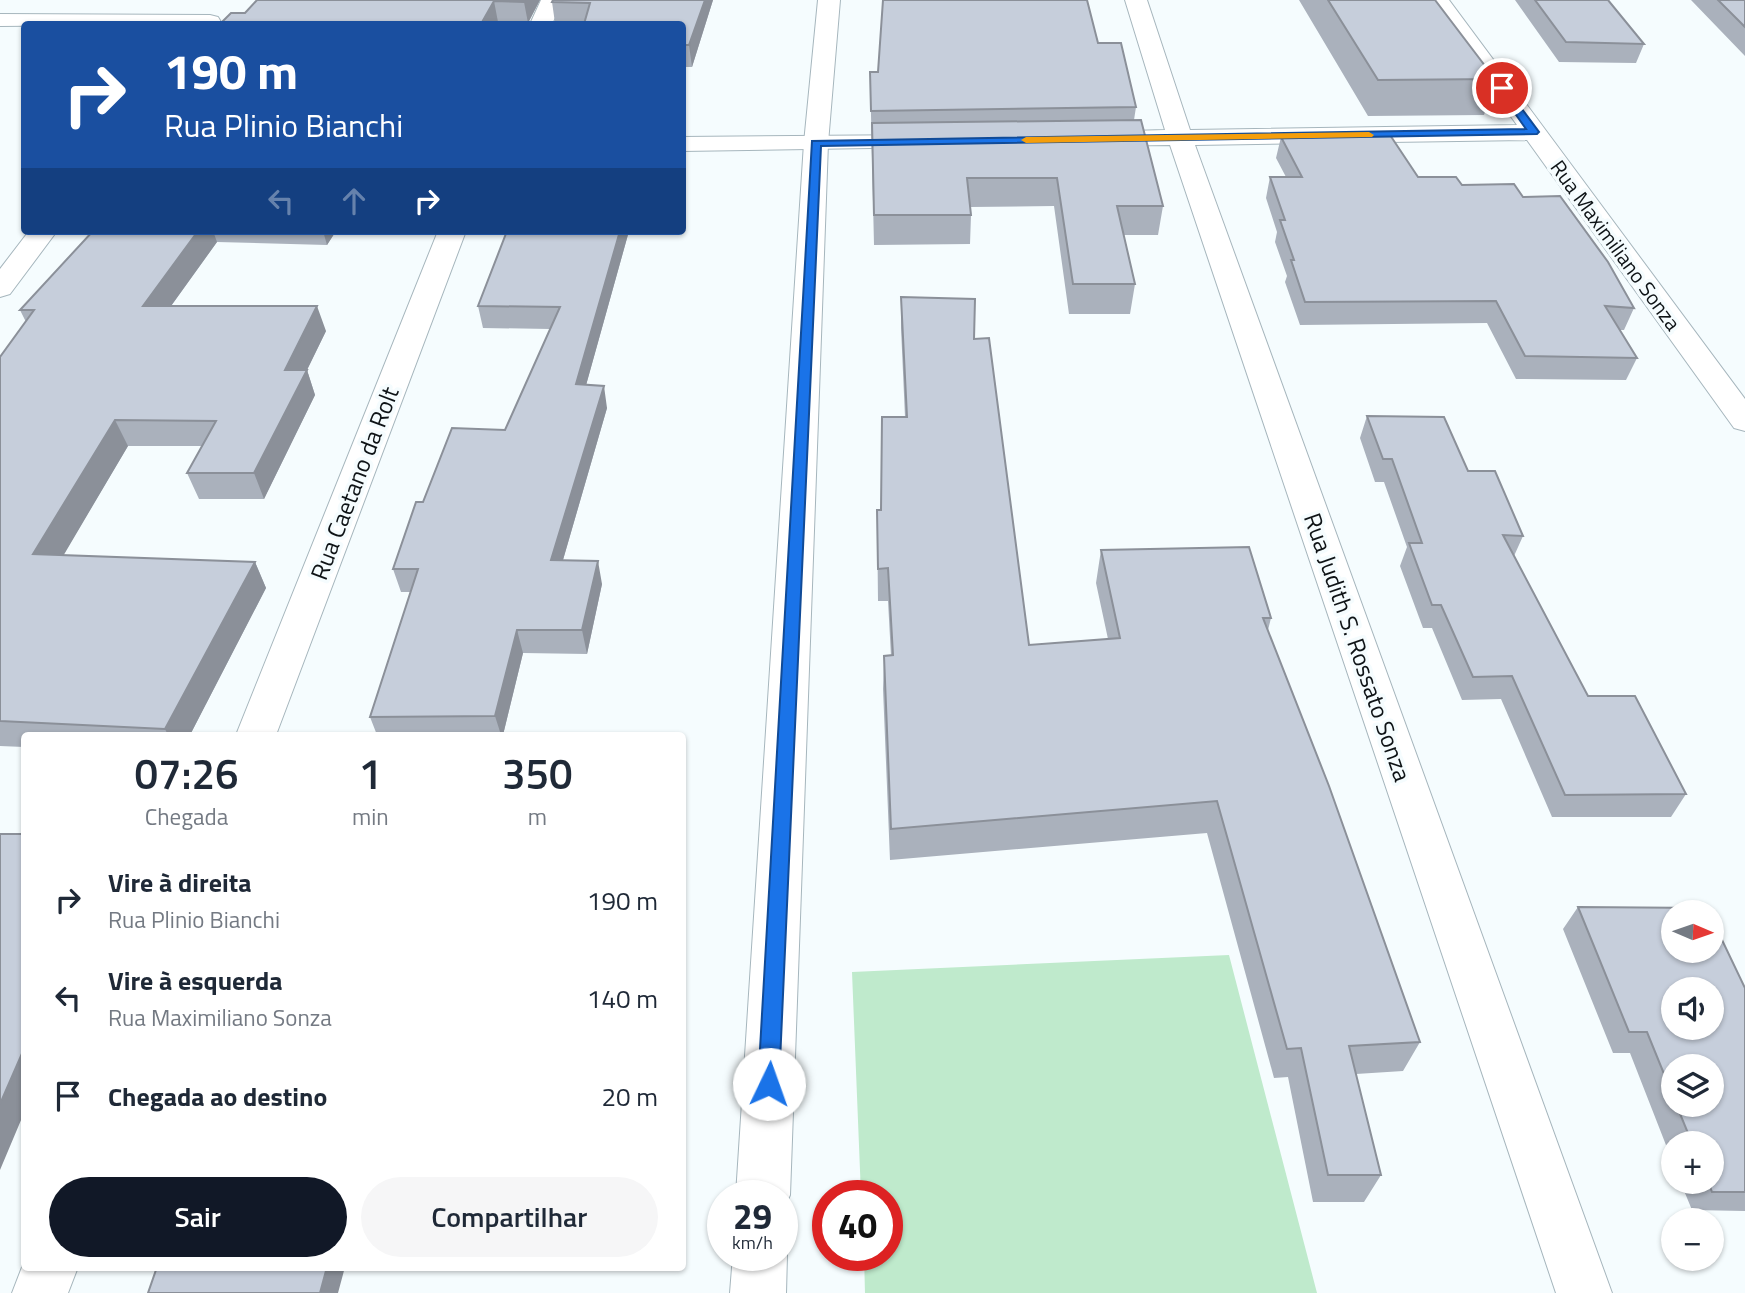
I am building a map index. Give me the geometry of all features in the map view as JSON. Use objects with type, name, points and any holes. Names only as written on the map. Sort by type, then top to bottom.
[{"type":"street","points":[[542,21],[552,0]]},
{"type":"street","points":[[764,1180],[816,143],[829,0]]},
{"type":"street","name":"Rua Judith S. Rossato Sonza","points":[[1136,0],[1180,138],[1584,1293]]},
{"type":"street","name":"Rua Maximiliano Sonza","points":[[1438,0],[1745,421]]},
{"type":"street","points":[[0,20],[213,18]]},
{"type":"street","points":[[1068,140],[1534,132]]},
{"type":"street","points":[[686,144],[942,141]]},
{"type":"street","points":[[0,288],[40,235]]},
{"type":"street","name":"Rua Caetano da Rolt","points":[[257,732],[450,235]]},
{"type":"street","points":[[40,1293],[48,1271]]},
{"type":"street","points":[[758,1293],[759,1271]]},
{"type":"green space","points":[[1229,955],[1317,1293],[865,1293],[864,1271],[903,1271],[903,1180],[860,1180],[852,972]]},
{"type":"building","points":[[257,0],[525,0],[494,1],[483,21],[223,21],[231,13],[245,13]]},
{"type":"building","points":[[705,0],[689,45],[686,45],[686,21],[585,21],[590,3],[552,2]]},
{"type":"building","points":[[883,0],[1087,0],[1098,43],[1121,43],[1136,107],[871,111],[870,72],[878,72]]},
{"type":"building","points":[[1328,0],[1435,0],[1495,79],[1378,80]]},
{"type":"building","points":[[1535,0],[1608,0],[1644,44],[1566,42]]},
{"type":"building","points":[[1718,0],[1745,0],[1745,27]]},
{"type":"building","points":[[1141,120],[1163,206],[1117,206],[1135,284],[1073,284],[1057,178],[967,178],[971,215],[874,215],[872,123]]},
{"type":"building","points":[[1390,135],[1418,177],[1456,177],[1462,185],[1514,184],[1523,197],[1560,196],[1608,262],[1634,308],[1605,306],[1637,358],[1525,356],[1496,301],[1305,302],[1280,220],[1285,220],[1270,177],[1302,177],[1281,137]]},
{"type":"building","points":[[89,235],[195,235],[143,306],[317,306],[285,370],[307,370],[254,473],[187,473],[216,421],[115,420],[33,554],[255,562],[165,729],[0,721],[0,357],[34,310],[20,310]]},
{"type":"building","points":[[505,235],[619,235],[576,384],[604,386],[551,560],[598,561],[582,630],[517,630],[495,716],[370,717],[418,569],[393,569],[416,502],[423,502],[452,428],[505,430],[560,307],[478,306]]},
{"type":"building","points":[[901,297],[975,299],[974,339],[989,338],[1029,645],[1120,638],[1101,550],[1249,547],[1271,618],[1263,618],[1329,786],[1420,1042],[1349,1046],[1381,1175],[1328,1175],[1301,1048],[1287,1049],[1217,801],[891,829],[884,656],[893,655],[888,568],[878,569],[877,510],[881,510],[882,417],[907,417]]},
{"type":"building","points":[[1367,416],[1444,417],[1468,471],[1495,471],[1523,536],[1503,535],[1588,696],[1635,696],[1686,794],[1565,795],[1512,676],[1473,677],[1441,605],[1432,605],[1409,543],[1422,543],[1392,459],[1383,459]]},
{"type":"building","points":[[0,834],[21,834],[21,1056],[0,1104]]},
{"type":"building","points":[[1578,907],[1661,908],[1661,963],[1724,963],[1724,944],[1745,988],[1745,1192],[1724,1192],[1724,1131],[1687,1131],[1681,1117],[1724,1117],[1724,1054],[1661,1054],[1661,1066],[1647,1032],[1629,1032]]},
{"type":"building","points":[[156,1271],[326,1271],[320,1293],[148,1293]]},
{"type":"slow traffic","points":[[1026,140],[1369,135]]},
{"type":"route","points":[[769,1084],[816,143],[1534,132],[1502,88]]}]
